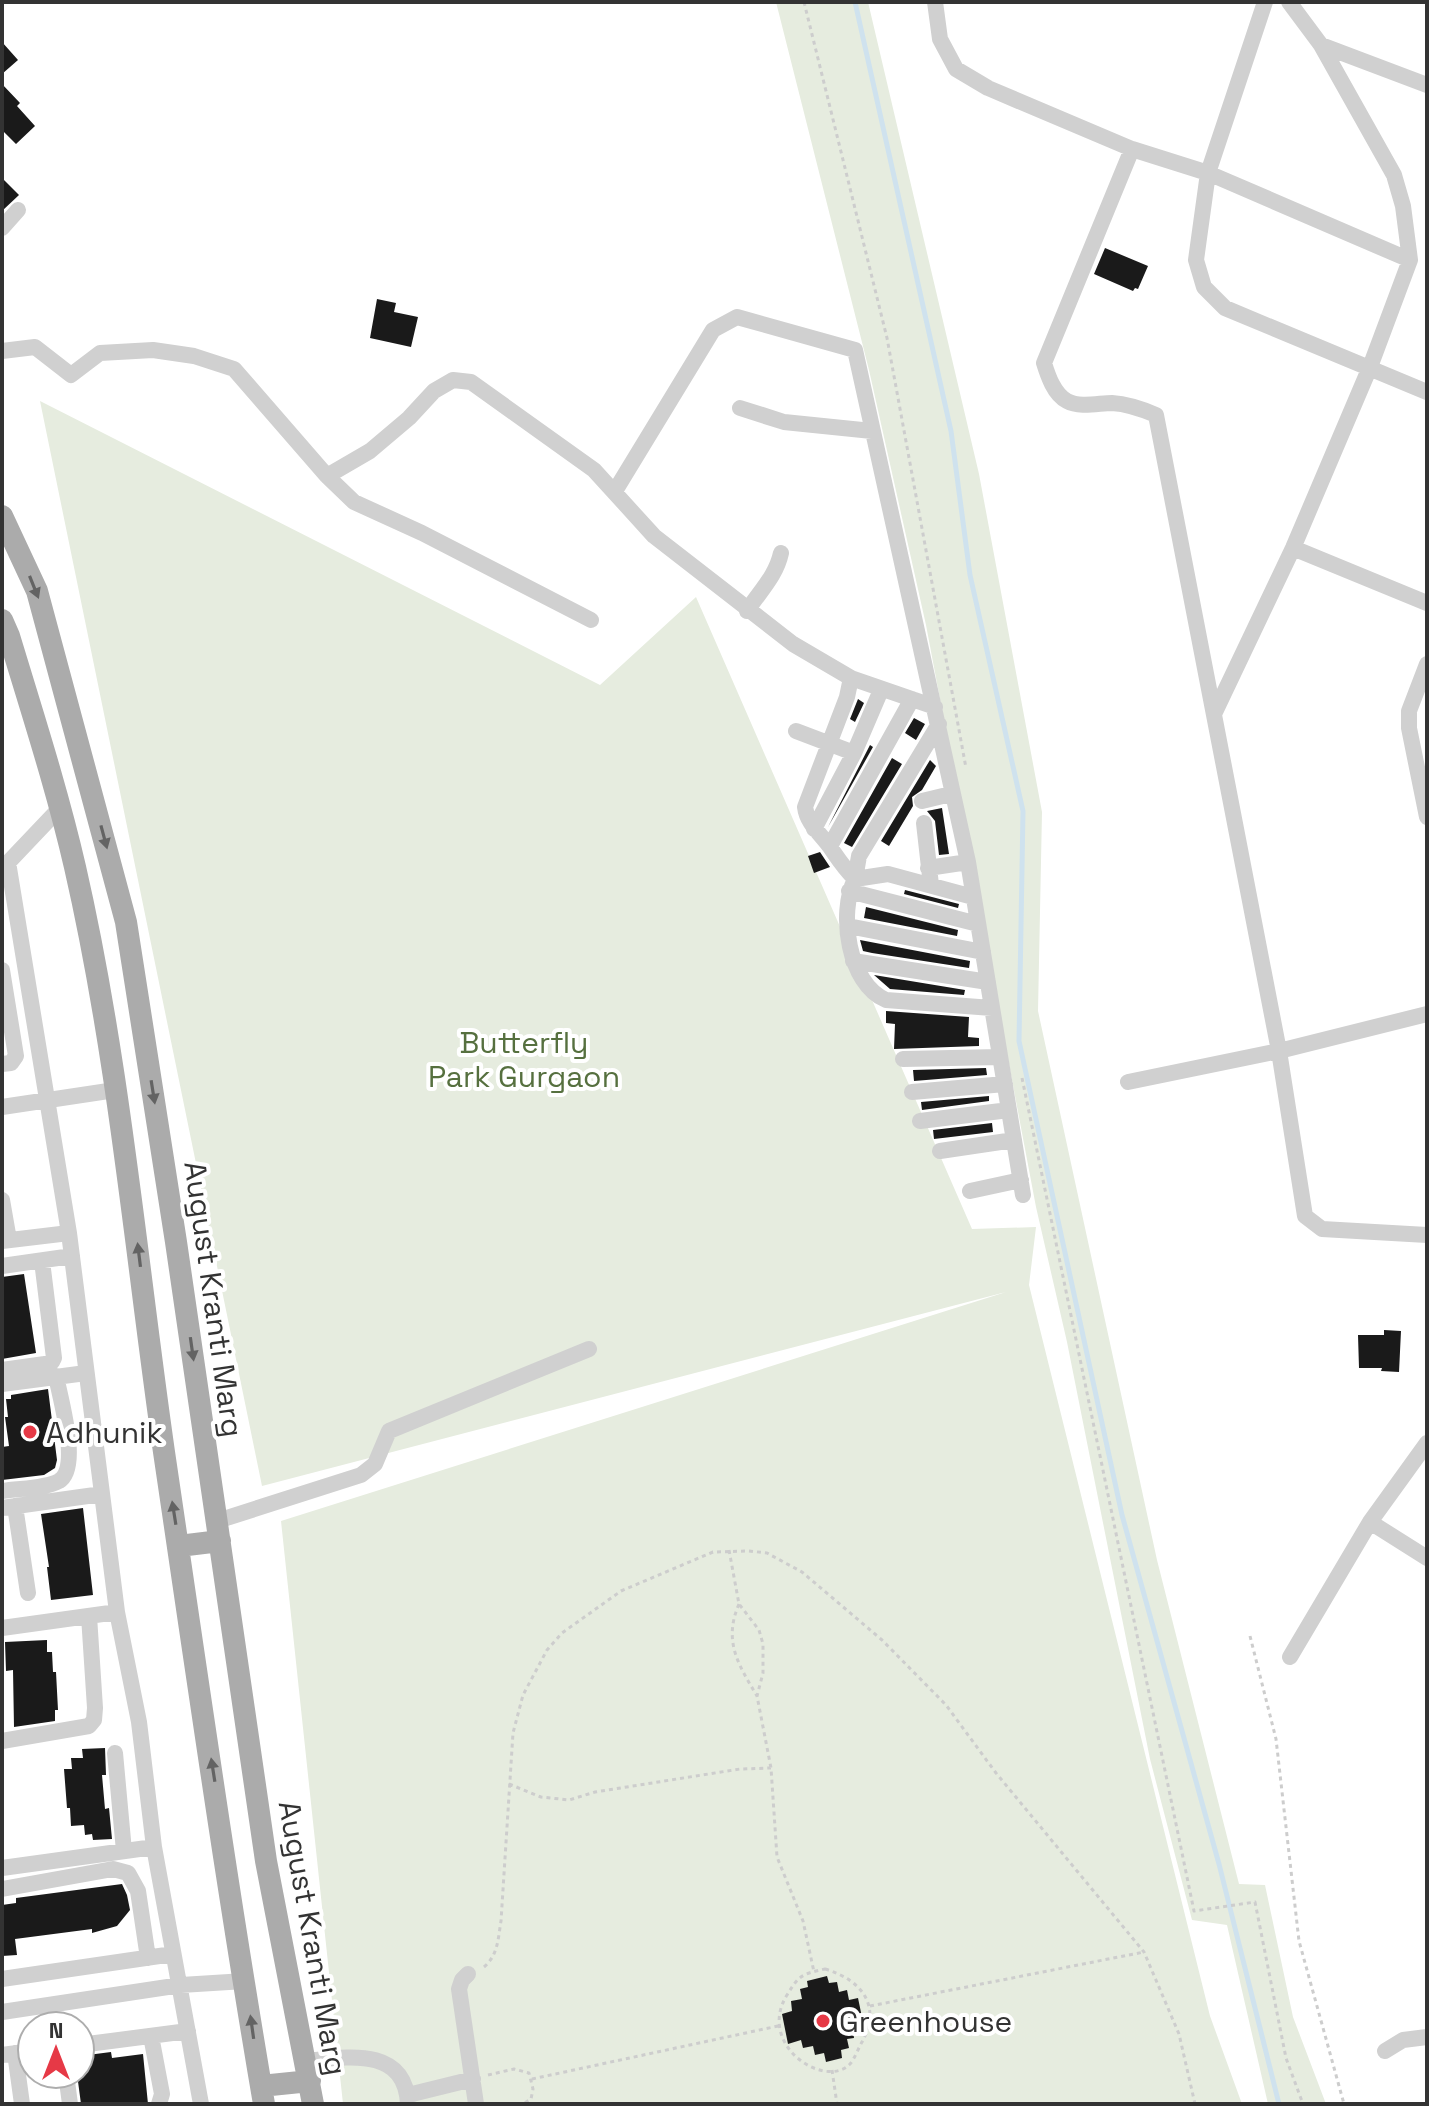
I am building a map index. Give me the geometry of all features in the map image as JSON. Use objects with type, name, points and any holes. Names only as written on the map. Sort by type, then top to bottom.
[{"type":"main road","name":"August Kranti Marg","points":[[2,516],[37,591],[126,922],[266,1861],[313,2104]]},
{"type":"main road","points":[[2,620],[75,866],[115,1090],[179,1546],[262,2095],[308,2071]]},
{"type":"main road","points":[[179,1546],[218,1531]]},
{"type":"street","points":[[935,2],[940,39],[956,69],[988,88],[1132,149],[1208,173],[1410,260]]},
{"type":"street","points":[[1265,2],[1208,173],[1196,260],[1204,287],[1225,308],[1427,392]]},
{"type":"street","points":[[1215,712],[1293,548],[1370,367],[1410,260],[1403,206],[1394,175],[1321,45],[1289,2]]},
{"type":"street","points":[[1321,45],[1427,85]]},
{"type":"street","points":[[1132,149],[1044,363],[1050,383],[1066,401],[1114,403],[1137,407],[1156,415],[1279,1051],[1305,1216],[1322,1229],[1427,1235]]},
{"type":"street","points":[[2,228],[18,210]]},
{"type":"street","points":[[615,491],[713,330],[737,317],[855,350],[968,862],[1022,1188],[970,1191]]},
{"type":"street","points":[[2,351],[35,347],[71,375],[100,353],[153,350],[194,356],[234,369],[327,476],[354,502],[422,533],[591,620]]},
{"type":"street","points":[[327,476],[370,451],[409,418],[434,391],[453,380],[471,382],[594,470],[654,536],[793,644],[851,678],[912,699],[937,716]]},
{"type":"street","points":[[740,408],[784,422],[872,431]]},
{"type":"street","points":[[1293,548],[1427,603]]},
{"type":"street","points":[[747,611],[763,585],[778,569],[781,553]]},
{"type":"street","points":[[1427,664],[1409,711],[1409,728],[1421,755],[1427,817]]},
{"type":"street","points":[[851,678],[847,697],[805,807],[814,829],[830,846],[852,885],[978,924]]},
{"type":"street","points":[[814,829],[854,753],[881,690]]},
{"type":"street","points":[[830,846],[912,699]]},
{"type":"street","points":[[937,716],[859,856],[852,885],[848,926],[853,961],[872,994],[886,1000],[992,1008]]},
{"type":"street","points":[[796,731],[854,753]]},
{"type":"street","points":[[922,801],[951,794]]},
{"type":"street","points":[[59,809],[5,866],[69,1233],[117,1612],[139,1722],[154,1847],[201,2104]]},
{"type":"street","points":[[924,823],[929,877]]},
{"type":"street","points":[[929,877],[968,862]]},
{"type":"street","points":[[852,885],[888,874],[929,877],[973,897]]},
{"type":"street","points":[[848,926],[983,952]]},
{"type":"street","points":[[853,961],[988,982]]},
{"type":"street","points":[[2,970],[16,1056],[11,1063],[2,1064]]},
{"type":"street","points":[[1128,1082],[1279,1051],[1427,1014]]},
{"type":"street","points":[[903,1059],[1000,1057]]},
{"type":"street","points":[[912,1092],[1005,1084]]},
{"type":"street","points":[[2,1107],[115,1090]]},
{"type":"street","points":[[920,1121],[1009,1110]]},
{"type":"street","points":[[940,1151],[1014,1140]]},
{"type":"street","points":[[2,1200],[5,1240],[69,1233]]},
{"type":"street","points":[[2,1266],[72,1256]]},
{"type":"street","points":[[2,1370],[45,1364],[54,1358],[42,1261]]},
{"type":"street","points":[[218,1531],[361,1475],[375,1464],[389,1431],[589,1349]]},
{"type":"street","points":[[2,1384],[86,1373]]},
{"type":"street","points":[[2,1491],[54,1483],[63,1478],[69,1467],[70,1448],[56,1376]]},
{"type":"street","points":[[1290,1657],[1370,1522],[1427,1443]]},
{"type":"street","points":[[28,1593],[8,1507],[102,1494]]},
{"type":"street","points":[[1370,1522],[1427,1558]]},
{"type":"street","points":[[2,1628],[117,1612]]},
{"type":"street","points":[[2,1739],[89,1726],[94,1720],[89,1616]]},
{"type":"street","points":[[115,1753],[124,1851]]},
{"type":"street","points":[[2,1868],[154,1847]]},
{"type":"street","points":[[2,1889],[113,1869],[128,1873],[138,1891],[148,1958]]},
{"type":"street","points":[[2,1979],[173,1954]]},
{"type":"street","points":[[468,1974],[459,1989],[476,2104]]},
{"type":"street","points":[[2,2012],[181,1985],[245,1981]]},
{"type":"street","points":[[96,2043],[188,2031]]},
{"type":"street","points":[[151,2036],[162,2094],[159,2104]]},
{"type":"street","points":[[1385,2051],[1403,2040],[1427,2037]]},
{"type":"street","points":[[308,2071],[364,2056],[374,2058],[398,2073],[404,2081],[408,2099],[473,2079]]},
{"type":"path","points":[[804,2],[813,28],[846,179],[887,338],[968,778]]},
{"type":"path","points":[[1022,1077],[1194,1911],[1255,1902],[1286,2058],[1303,2104]]},
{"type":"path","points":[[729,1550],[739,1604],[759,1630],[763,1644],[763,1673],[757,1696]]},
{"type":"path","points":[[468,1974],[481,1970],[492,1960],[496,1951],[501,1921],[513,1733],[523,1695],[547,1650],[562,1633],[621,1591],[713,1552],[767,1553],[802,1572],[882,1640],[946,1705],[996,1773],[1144,1952],[1179,2034],[1195,2104]]},
{"type":"path","points":[[739,1604],[731,1628],[732,1647],[740,1668],[757,1696],[771,1768],[777,1857],[803,1921],[814,1972]]},
{"type":"path","points":[[1250,1636],[1276,1739],[1299,1941],[1344,2104]]},
{"type":"path","points":[[509,1784],[541,1797],[569,1800],[595,1792],[740,1769],[771,1768]]},
{"type":"path","points":[[870,2006],[1144,1952]]},
{"type":"path","points":[[825,1969],[833,1972],[857,1987],[870,2006],[872,2021],[850,2063],[832,2070],[815,2069],[787,2048],[778,2026],[781,2005],[797,1979],[802,1974],[814,1972],[825,1969]]},
{"type":"path","points":[[532,2079],[778,2026]]},
{"type":"path","points":[[500,2072],[522,2070],[529,2073],[532,2079],[531,2099],[523,2104]]},
{"type":"path","points":[[832,2070],[837,2104]]},
{"type":"green space","points":[[776,2],[868,2],[979,474],[1042,812],[1038,1011],[1157,1560],[1239,1884],[1265,1885],[1293,2017],[1326,2104],[1268,2104],[1227,1925],[1192,1920],[1150,1759],[1067,1342],[1036,1207],[926,625],[869,370]]},
{"type":"green space","name":"Butterfly Park Gurgaon","points":[[40,401],[600,685],[696,597],[972,1229],[1036,1227],[1029,1285],[1210,2016],[1242,2104],[343,2104],[281,1521],[1006,1292],[262,1486]]},
{"type":"building","points":[[2,42],[18,60],[2,74]]},
{"type":"building","points":[[2,84],[20,103],[17,106],[35,126],[16,144],[2,130]]},
{"type":"building","points":[[2,178],[19,195],[2,211]]},
{"type":"building","points":[[1105,248],[1148,266],[1138,289],[1133,291],[1094,274]]},
{"type":"building","points":[[377,299],[396,303],[394,312],[418,317],[411,347],[370,338]]},
{"type":"building","points":[[858,699],[864,703],[855,722],[850,719]]},
{"type":"building","points":[[914,718],[925,724],[916,740],[905,733]]},
{"type":"building","points":[[870,745],[873,747],[828,827]]},
{"type":"building","points":[[892,758],[902,764],[852,847],[844,843]]},
{"type":"building","points":[[930,760],[936,766],[922,790],[912,797],[913,806],[889,846],[881,841]]},
{"type":"building","points":[[942,808],[949,854],[939,855],[935,821],[927,811]]},
{"type":"building","points":[[820,852],[830,867],[814,873],[808,856]]},
{"type":"building","points":[[905,890],[959,904],[958,908],[904,894]]},
{"type":"building","points":[[866,907],[958,930],[957,936],[864,918]]},
{"type":"building","points":[[860,940],[970,961],[969,968],[863,951]]},
{"type":"building","points":[[874,975],[965,990],[964,995],[890,989]]},
{"type":"building","points":[[886,1011],[969,1017],[968,1037],[979,1038],[979,1046],[894,1049],[895,1024],[886,1023]]},
{"type":"building","points":[[986,1068],[987,1075],[914,1081],[913,1070]]},
{"type":"building","points":[[989,1096],[989,1101],[922,1110],[921,1102]]},
{"type":"building","points":[[992,1123],[993,1132],[934,1139],[933,1130]]},
{"type":"building","points":[[24,1274],[36,1353],[2,1359],[2,1277]]},
{"type":"building","points":[[1384,1330],[1401,1331],[1399,1372],[1359,1368],[1358,1335],[1384,1335]]},
{"type":"building","name":"Adhunik","points":[[48,1389],[57,1460],[55,1468],[44,1475],[2,1480],[2,1447],[9,1446],[6,1399],[11,1399],[11,1395]]},
{"type":"building","points":[[83,1508],[93,1595],[51,1600],[41,1514]]},
{"type":"building","points":[[47,1640],[47,1652],[52,1652],[53,1672],[56,1672],[58,1710],[55,1710],[55,1721],[14,1727],[13,1670],[6,1671],[5,1642]]},
{"type":"building","points":[[105,1748],[106,1775],[102,1775],[112,1839],[93,1840],[92,1834],[85,1835],[84,1825],[71,1826],[64,1769],[72,1769],[71,1758],[83,1758],[82,1749]]},
{"type":"building","points":[[122,1884],[130,1910],[117,1926],[92,1933],[92,1929],[15,1939],[17,1955],[2,1956],[2,1905],[16,1903],[16,1898]]},
{"type":"building","name":"Greenhouse","points":[[827,1976],[829,1983],[837,1982],[839,1992],[847,1990],[849,2000],[858,1998],[864,2027],[853,2030],[854,2038],[847,2039],[849,2048],[841,2050],[842,2058],[826,2062],[824,2053],[815,2055],[813,2046],[803,2048],[801,2040],[788,2044],[782,2014],[792,2011],[791,2001],[802,1999],[800,1989],[808,1987],[807,1981]]},
{"type":"building","points":[[111,2052],[112,2058],[143,2054],[148,2104],[81,2104],[79,2090],[96,2090],[96,2054]]},
{"type":"waterway","points":[[855,2],[951,431],[970,575],[1023,811],[1019,1041],[1122,1515],[1219,1864],[1279,2104]]},
{"type":"place","name":"Adhunik","points":[[30,1432]]},
{"type":"place","name":"Greenhouse","points":[[823,2021]]}]
